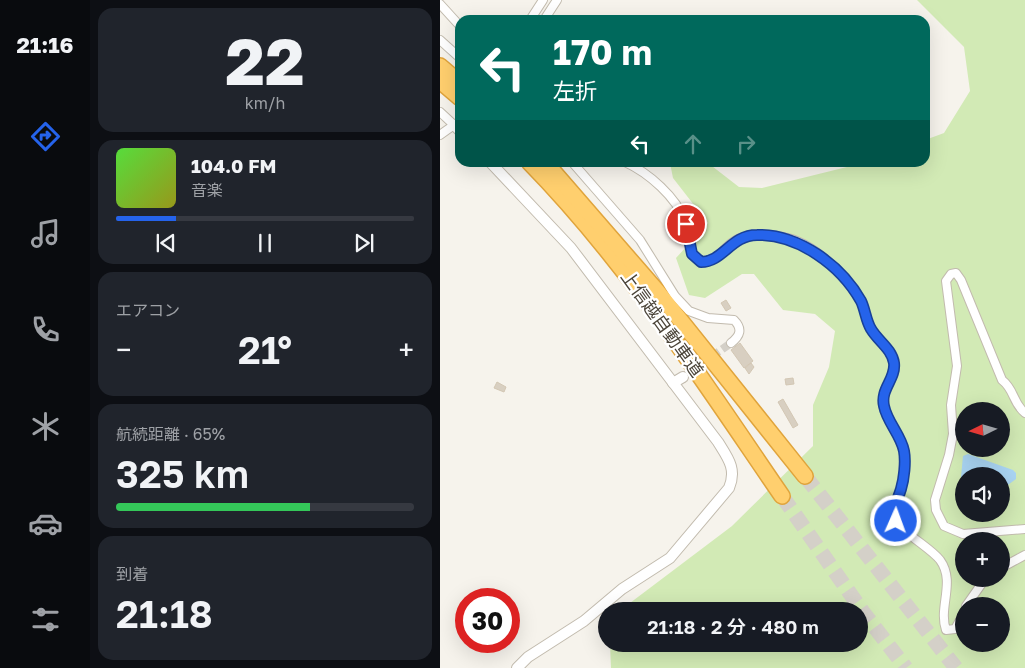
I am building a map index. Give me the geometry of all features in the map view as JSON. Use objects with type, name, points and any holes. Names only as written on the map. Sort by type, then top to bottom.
[{"type":"highway","points":[[440,66],[455,79]]},
{"type":"highway","points":[[440,81],[455,94]]},
{"type":"highway","name":"上信越自動車道","points":[[533,167],[590,231],[639,292],[782,496]]},
{"type":"highway","name":"上信越自動車道","points":[[549,167],[651,284],[805,476]]},
{"type":"street","points":[[533,15],[543,0]]},
{"type":"street","points":[[547,15],[557,0]]},
{"type":"street","points":[[440,4],[455,20]]},
{"type":"street","points":[[440,40],[455,54]]},
{"type":"street","points":[[440,112],[455,126]]},
{"type":"street","points":[[440,135],[455,129]]},
{"type":"street","points":[[495,167],[571,248],[673,382],[730,462],[733,478],[729,488],[670,558],[622,589],[584,622],[528,657],[517,668]]},
{"type":"street","points":[[576,167],[640,240],[675,296],[689,311],[708,318],[734,320],[738,324],[740,331],[738,338],[730,343]]},
{"type":"street","points":[[636,167],[675,201],[686,224],[692,254],[701,262],[708,262],[718,256],[730,244],[744,236],[784,237],[807,246],[849,283],[861,302],[869,327],[890,350],[894,364],[892,375],[883,394],[887,415],[904,450],[901,488],[893,511],[896,521],[932,552],[945,568],[947,575],[944,615],[946,630],[955,629]]},
{"type":"street","points":[[1025,413],[1017,406],[1011,387],[1002,380],[961,280],[956,272],[951,274],[946,281],[957,366],[951,405],[953,434],[949,455],[935,500],[936,510],[944,526],[963,534],[1025,529]]},
{"type":"street","points":[[673,382],[683,377]]},
{"type":"street","points":[[1010,563],[1025,555]]},
{"type":"green space","points":[[917,0],[1025,0],[1025,668],[611,668],[610,652],[868,652],[868,602],[631,602],[732,526],[813,446],[813,405],[829,367],[835,331],[815,314],[783,310],[754,274],[742,274],[705,298],[689,295],[676,258],[708,223],[673,178],[671,167],[713,167],[739,187],[762,188],[847,167],[930,167],[930,138],[944,133],[970,91],[964,47]]},
{"type":"water","points":[[963,458],[979,458],[1005,467],[962,467]]},
{"type":"water","points":[[1010,469],[1016,473],[1016,479],[1010,483]]},
{"type":"building","points":[[726,300],[731,308],[726,311],[721,303]]},
{"type":"building","points":[[740,343],[753,361],[744,368],[731,350]]},
{"type":"building","points":[[751,363],[754,367],[749,374],[745,368]]},
{"type":"building","points":[[793,378],[794,384],[786,385],[785,379]]},
{"type":"building","points":[[497,382],[506,387],[504,392],[494,388]]},
{"type":"building","points":[[783,399],[798,425],[793,428],[778,402]]},
{"type":"tunnel","points":[[683,377],[731,343]]},
{"type":"tunnel","points":[[805,476],[956,668]]},
{"type":"tunnel","points":[[782,496],[863,612],[906,668]]},
{"type":"route","points":[[686,224],[692,254],[701,262],[708,262],[718,256],[730,244],[744,236],[756,234],[784,237],[807,246],[849,283],[861,302],[869,327],[877,338],[890,350],[894,364],[892,375],[883,394],[883,405],[904,450],[901,488],[893,511],[896,521]]}]
